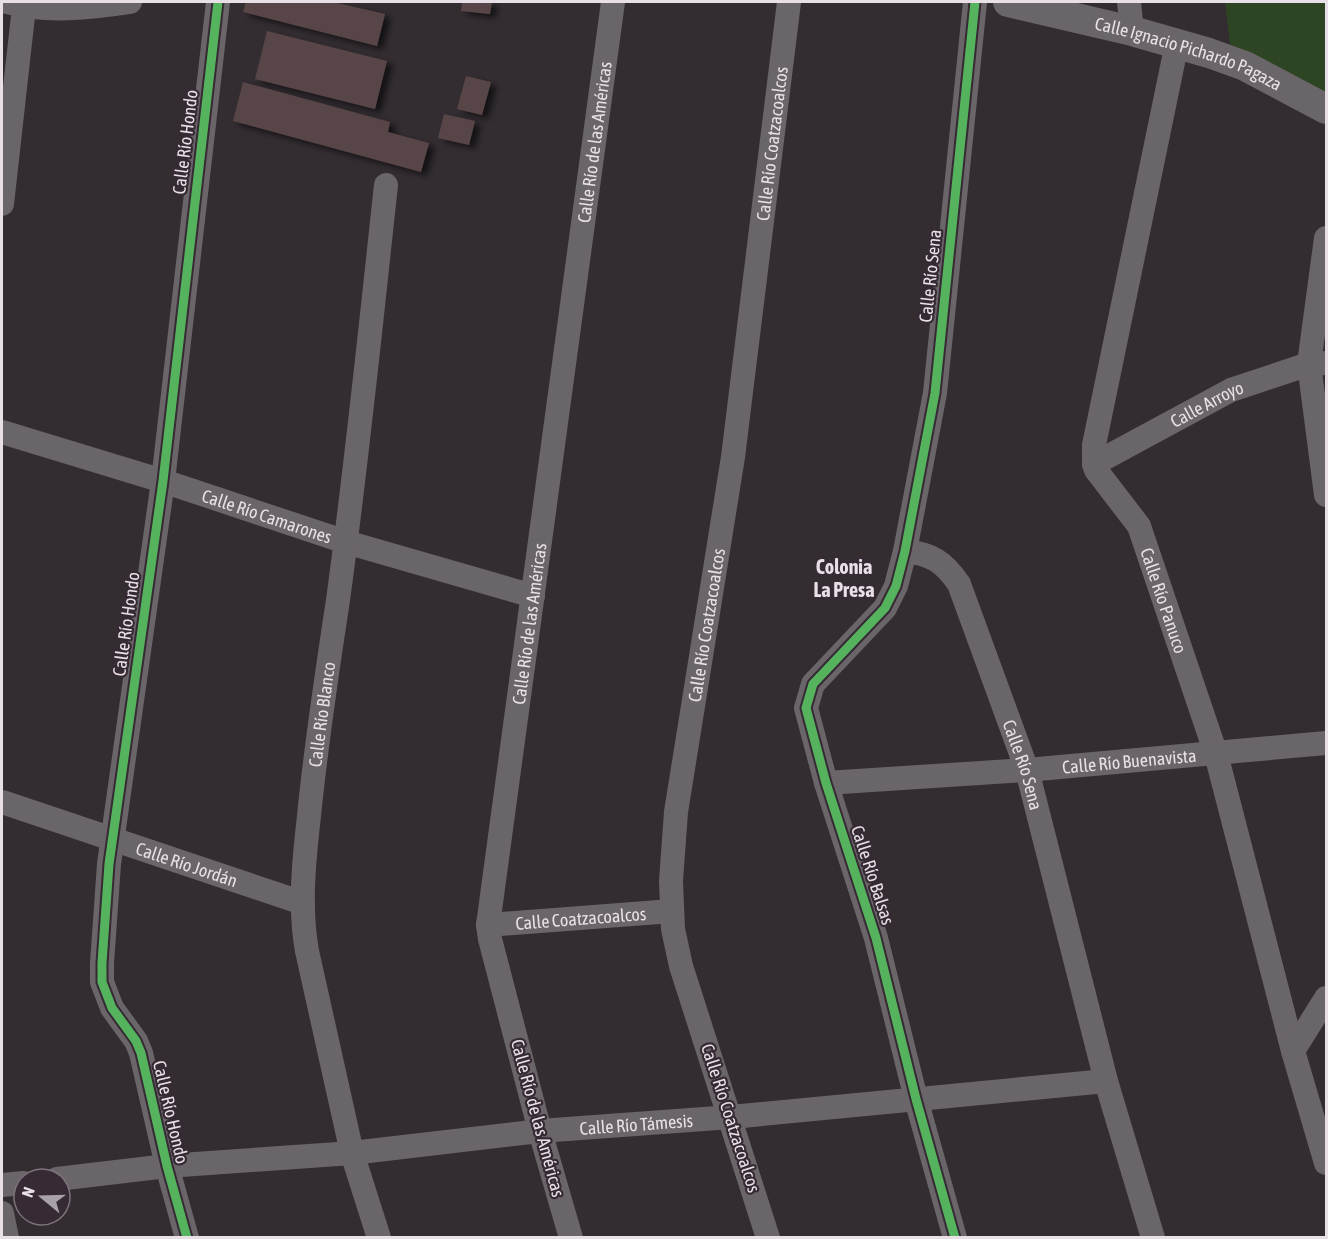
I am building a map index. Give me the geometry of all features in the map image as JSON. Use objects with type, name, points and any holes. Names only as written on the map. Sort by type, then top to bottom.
[{"type":"street","points":[[2,204],[16,4],[60,8],[127,2]]},
{"type":"street","name":"Calle Río Hondo","points":[[186,1238],[141,1053],[136,1041],[112,1008],[102,982],[102,963],[107,886],[163,481],[218,2]]},
{"type":"street","name":"Calle Río de las Américas","points":[[571,1238],[540,1131],[488,926],[613,2]]},
{"type":"street","name":"Calle Río Coatzacoalcos","points":[[768,1238],[681,966],[673,929],[671,881],[676,812],[733,458],[789,2]]},
{"type":"street","name":"Calle Río Sena","points":[[975,2],[935,393],[905,551],[917,552],[942,562],[959,584],[1028,770],[1106,1080],[1153,1238]]},
{"type":"street","name":"Calle Ignacio Pichardo Pagaza","points":[[1008,2],[1177,43],[1245,66],[1326,109]]},
{"type":"street","points":[[1129,2],[1132,31]]},
{"type":"street","points":[[1094,464],[1094,445],[1177,43]]},
{"type":"street","name":"Calle Río Blanco","points":[[379,1238],[352,1153],[303,929],[303,903],[306,840],[313,772],[346,542],[387,185]]},
{"type":"street","points":[[1326,238],[1318,364],[1326,495]]},
{"type":"street","name":"Calle Arroyo","points":[[1094,464],[1231,390],[1318,364]]},
{"type":"street","name":"Calle Río Camarones","points":[[2,432],[163,481],[346,542],[534,596]]},
{"type":"street","name":"Calle Río Panuco","points":[[1094,464],[1139,526],[1216,754],[1293,1051],[1326,1163]]},
{"type":"street","name":"Calle Río Balsas","points":[[905,551],[896,586],[885,608],[813,684],[806,708],[826,783],[876,938],[916,1099],[956,1238]]},
{"type":"street","name":"Calle Río Buenavista","points":[[826,783],[1028,770],[1326,743]]},
{"type":"street","name":"Calle Río Jordán","points":[[2,802],[303,903]]},
{"type":"street","name":"Calle Coatzacoalcos","points":[[488,926],[672,911]]},
{"type":"street","points":[[1293,1051],[1326,998]]},
{"type":"street","name":"Calle Río Támesis","points":[[72,1177],[167,1166],[352,1153],[540,1131],[731,1117],[1106,1080]]},
{"type":"street","points":[[2,1213],[7,1238]]},
{"type":"green space","points":[[1225,2],[1326,2],[1326,97],[1230,44]]},
{"type":"building","points":[[246,2],[333,2],[385,14],[377,46],[243,12]]},
{"type":"building","points":[[462,2],[492,2],[490,14],[461,11]]},
{"type":"building","points":[[267,31],[387,61],[375,109],[255,79]]},
{"type":"building","points":[[466,76],[491,82],[482,115],[457,109]]},
{"type":"building","points":[[243,82],[390,122],[388,132],[429,143],[421,172],[233,121]]},
{"type":"building","points":[[444,114],[475,121],[469,145],[438,138]]},
{"type":"cycle path","points":[[187,1238],[167,1166],[141,1053],[136,1041],[112,1008],[102,982],[102,963],[109,864],[163,481],[218,2]]},
{"type":"cycle path","points":[[955,1238],[916,1099],[876,938],[826,783],[806,708],[813,684],[885,608],[896,586],[905,551],[935,393],[975,2]]},
{"type":"district","name":"Colonia La Presa","points":[[844,578]]}]
